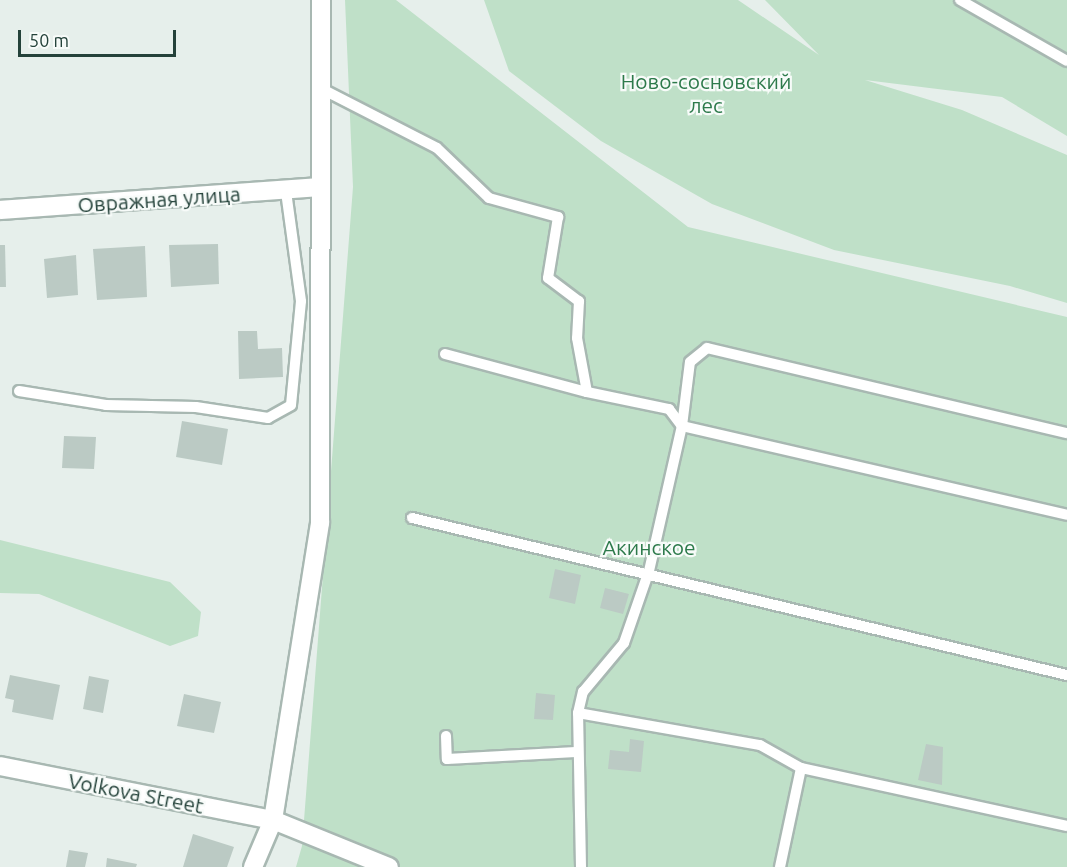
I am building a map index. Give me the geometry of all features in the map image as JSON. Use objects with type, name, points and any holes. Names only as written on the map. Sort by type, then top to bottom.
[{"type":"street","points":[[253,867],[273,820],[320,523],[318,187],[321,0]]},
{"type":"street","name":"Овражная улица","points":[[0,210],[318,187]]},
{"type":"street","name":"Volkova Street","points":[[0,766],[273,820],[389,867]]},
{"type":"lane","points":[[960,0],[1067,61]]},
{"type":"lane","points":[[320,88],[437,148],[489,198],[558,218],[548,278],[579,301],[577,338],[587,392]]},
{"type":"lane","points":[[19,391],[106,405],[196,407],[268,418],[291,405],[301,301],[286,191]]},
{"type":"lane","points":[[580,867],[576,752],[578,713],[583,692],[624,643],[648,570],[682,426],[690,362],[707,348],[1067,433]]},
{"type":"lane","points":[[445,354],[587,392],[669,410],[682,426],[1067,515]]},
{"type":"lane","points":[[412,518],[648,570],[1067,675]]},
{"type":"lane","points":[[578,713],[760,745],[801,768],[1067,826]]},
{"type":"lane","points":[[446,736],[447,759],[576,752]]},
{"type":"lane","points":[[780,867],[801,768]]},
{"type":"green space","name":"Акинское","points":[[345,0],[396,0],[688,227],[1067,317],[1067,867],[296,867],[302,846],[353,187]]},
{"type":"green space","name":"Ново-сосновский лес","points":[[484,0],[738,0],[819,55],[765,0],[1067,0],[1067,136],[1002,97],[865,80],[962,110],[1067,155],[1067,303],[1010,286],[834,250],[712,204],[601,141],[509,71]]},
{"type":"green space","points":[[0,540],[170,582],[201,612],[198,636],[170,646],[39,594],[0,593]]},
{"type":"building","points":[[218,244],[219,284],[171,287],[169,245]]},
{"type":"building","points":[[0,245],[5,245],[6,287],[0,287]]},
{"type":"building","points":[[145,246],[147,297],[97,300],[93,249]]},
{"type":"building","points":[[76,255],[78,295],[47,298],[44,259]]},
{"type":"building","points":[[238,331],[257,331],[258,349],[282,348],[283,377],[239,379]]},
{"type":"building","points":[[182,421],[228,429],[222,465],[176,457]]},
{"type":"building","points":[[64,436],[96,437],[94,469],[62,468]]},
{"type":"building","points":[[555,569],[581,575],[575,604],[549,598]]},
{"type":"building","points":[[605,588],[629,594],[623,614],[600,608]]},
{"type":"building","points":[[10,675],[60,685],[53,720],[12,712],[14,700],[5,698]]},
{"type":"building","points":[[89,676],[109,680],[103,713],[83,709]]},
{"type":"building","points":[[536,693],[555,695],[553,720],[534,719]]},
{"type":"building","points":[[184,694],[221,702],[214,733],[177,726]]},
{"type":"building","points":[[630,739],[644,741],[641,772],[608,769],[610,750],[629,752]]},
{"type":"building","points":[[926,744],[943,747],[942,785],[918,780]]},
{"type":"building","points":[[193,834],[234,847],[227,867],[183,867]]},
{"type":"building","points":[[69,850],[88,853],[85,867],[66,867]]},
{"type":"building","points":[[107,858],[137,864],[136,867],[106,867]]}]
